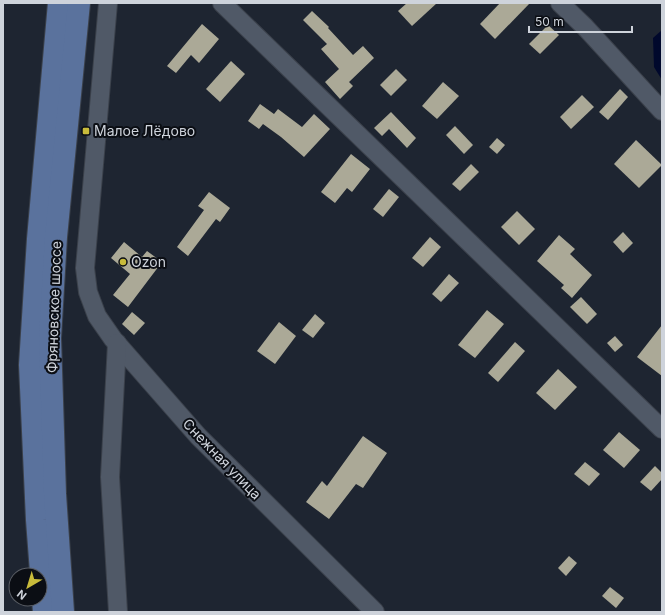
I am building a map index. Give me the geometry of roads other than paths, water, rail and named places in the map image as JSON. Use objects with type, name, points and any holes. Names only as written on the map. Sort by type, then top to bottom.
[{"type":"main road","name":"Фряновское шоссе","points":[[44,612],[37,520],[30,365],[38,239],[59,3]]},
{"type":"main road","name":"Фряновское шоссе","points":[[63,612],[54,494],[50,338],[56,237],[79,3]]},
{"type":"street","name":"Снежная улица","points":[[108,3],[85,268],[88,292],[97,316],[117,343],[198,436],[375,612]]},
{"type":"street","points":[[222,3],[662,429]]},
{"type":"street","points":[[560,3],[590,32],[662,112]]},
{"type":"street","points":[[117,343],[110,477],[118,612]]},
{"type":"water","points":[[662,30],[662,80],[654,67],[653,38]]},
{"type":"place","name":"Малое Лёдово","points":[[86,131]]},
{"type":"place","name":"Ozon","points":[[123,262]]}]
